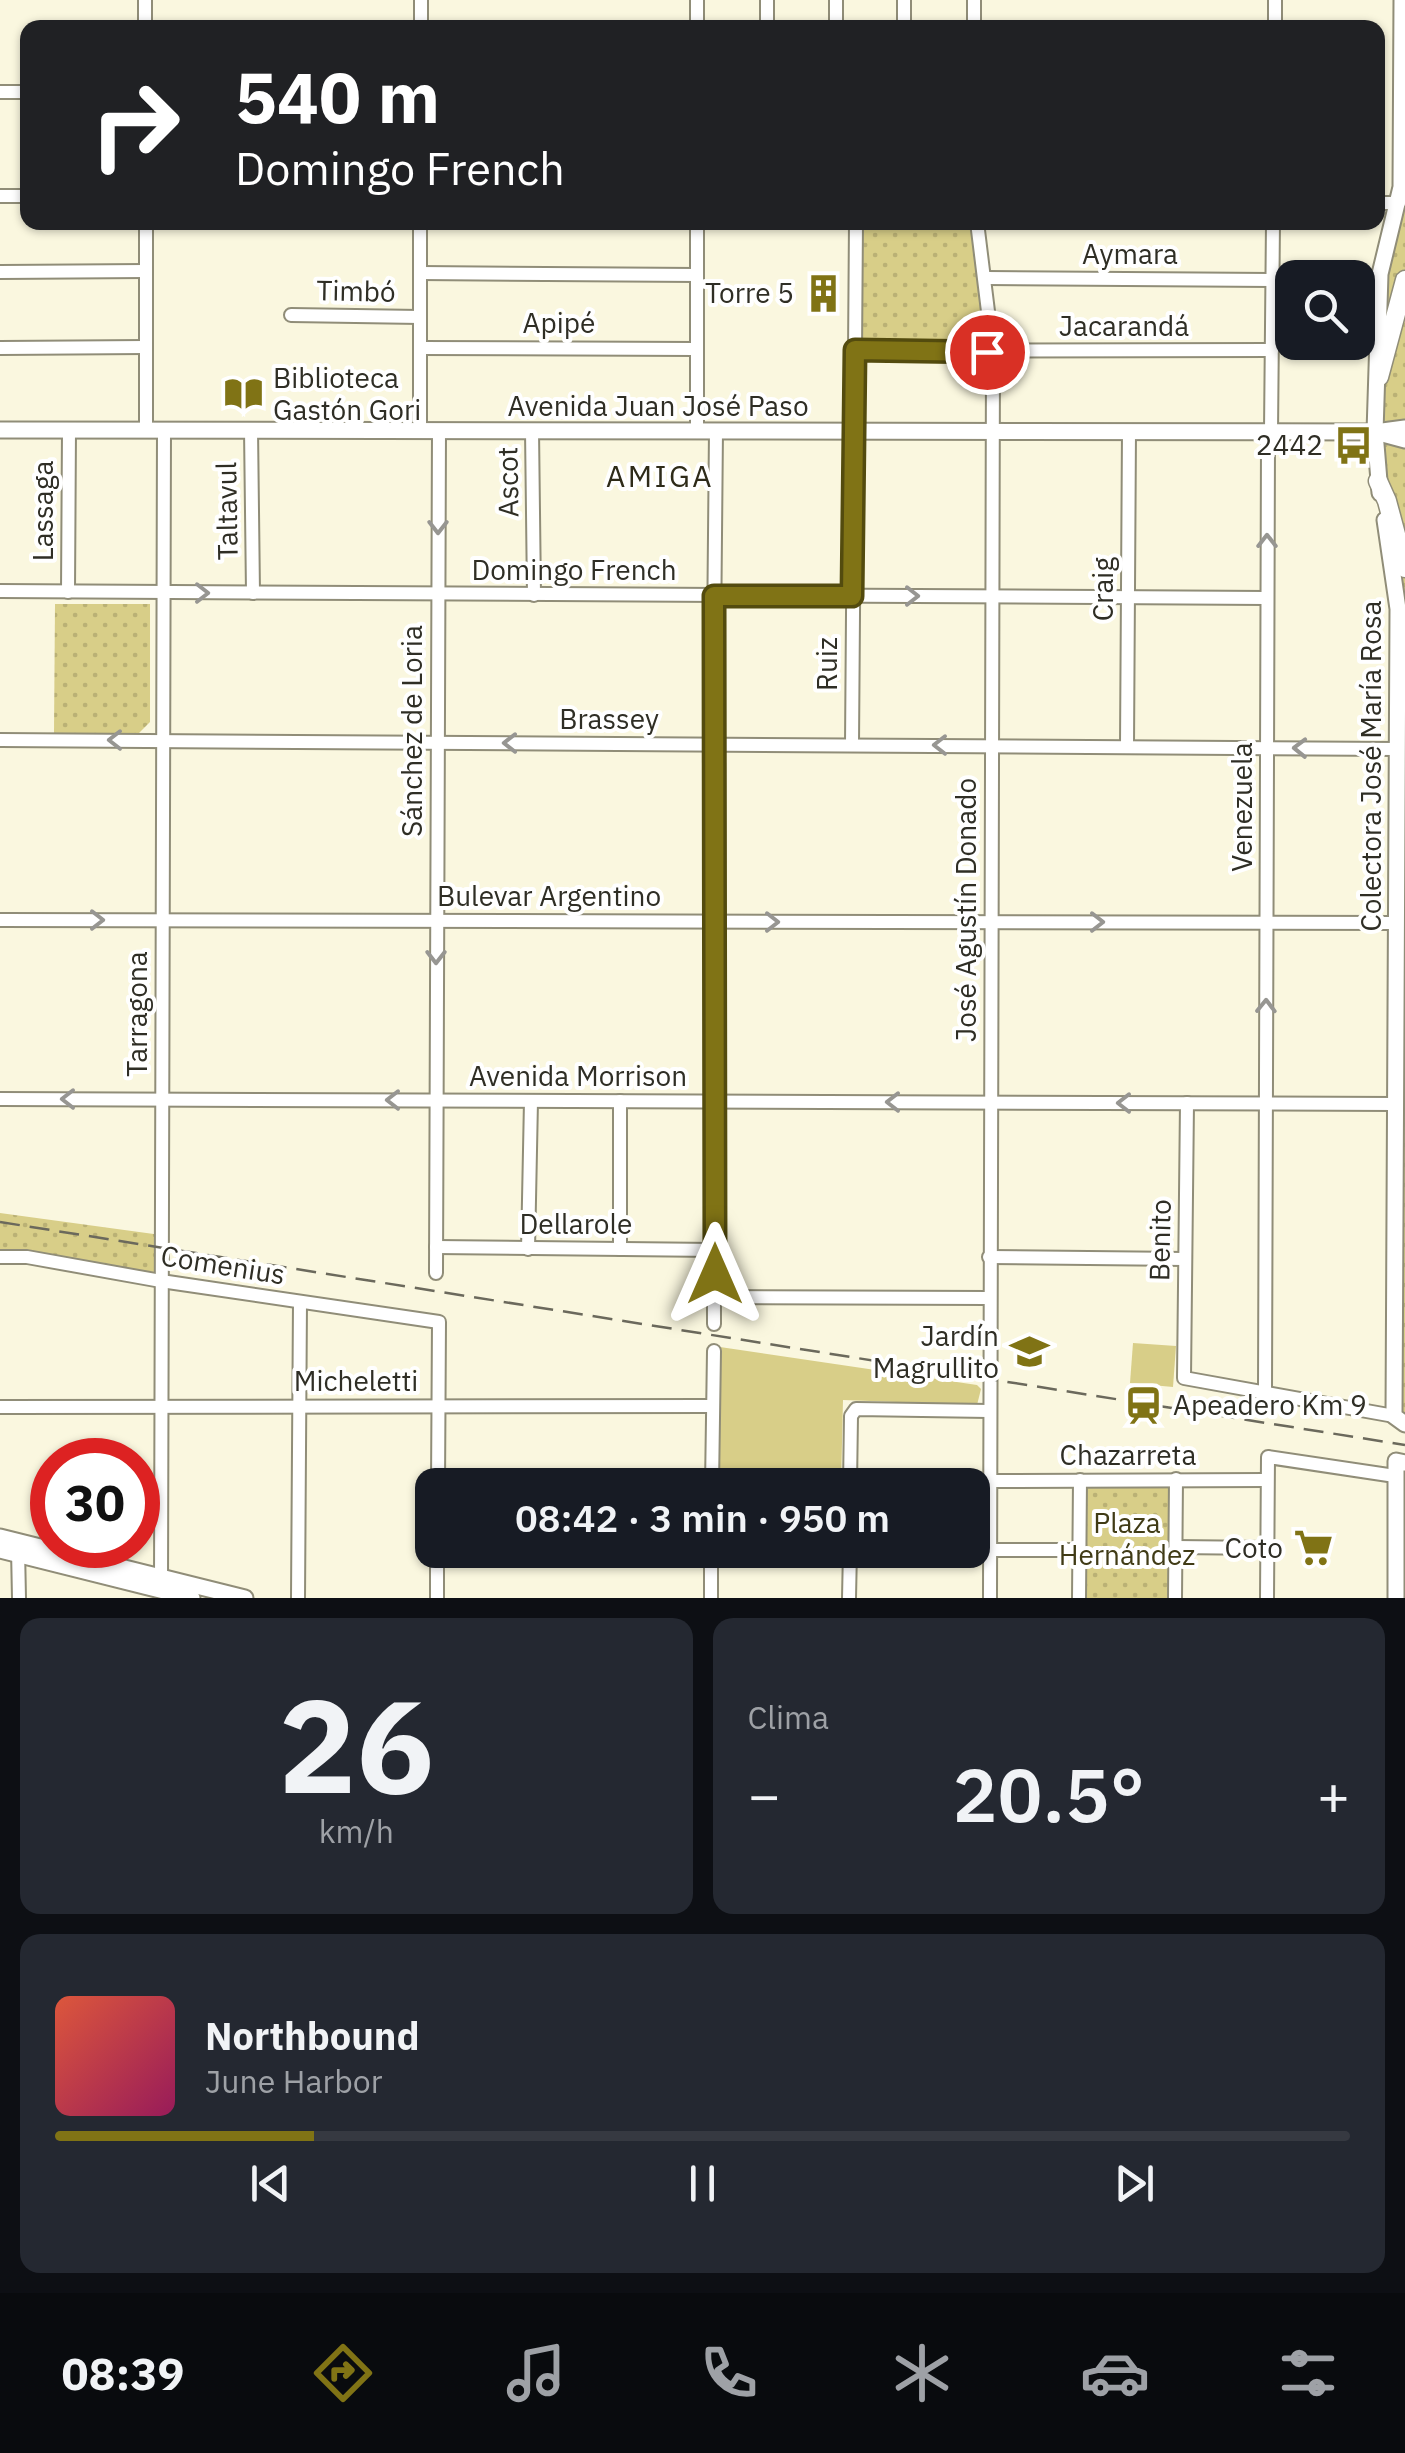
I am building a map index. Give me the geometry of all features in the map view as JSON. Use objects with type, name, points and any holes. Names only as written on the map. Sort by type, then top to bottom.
[{"type":"highway","points":[[1379,377],[1405,280]]},
{"type":"highway","points":[[1378,481],[1405,568]]},
{"type":"main road","name":"Colectora José María Rosa","points":[[1400,1420],[1396,1104],[1398,608],[1378,481],[1375,432],[1380,274],[1399,203],[1402,0]]},
{"type":"main road","name":"Avenida Juan José Paso","points":[[0,430],[993,434],[1375,432],[1405,428]]},
{"type":"main road","name":"Avenida Juan José Paso","points":[[1375,432],[1405,440]]},
{"type":"main road","points":[[1396,1598],[1399,1467]]},
{"type":"main road","points":[[0,1537],[18,1548],[192,1598]]},
{"type":"main road","points":[[0,1550],[18,1548]]},
{"type":"main road","points":[[161,1589],[244,1598]]},
{"type":"street","points":[[1385,203],[1399,203]]},
{"type":"street","points":[[146,230],[146,430]]},
{"type":"street","points":[[420,230],[420,430]]},
{"type":"street","points":[[697,430],[698,230]]},
{"type":"street","name":"Ruiz","points":[[852,745],[856,230]]},
{"type":"street","name":"José Agustín Donado","points":[[979,230],[994,352],[990,1468]]},
{"type":"street","name":"Venezuela","points":[[1264,1392],[1268,443],[1274,230]]},
{"type":"street","points":[[0,272],[146,272]]},
{"type":"street","points":[[420,272],[697,275]]},
{"type":"street","name":"Aymara","points":[[986,278],[1273,280]]},
{"type":"street","name":"Timbó","points":[[291,315],[420,317]]},
{"type":"street","points":[[0,348],[146,347]]},
{"type":"street","name":"Apipé","points":[[420,348],[697,349]]},
{"type":"street","name":"Jacarandá","points":[[855,350],[1272,350]]},
{"type":"street","name":"Tarragona","points":[[161,1589],[164,429]]},
{"type":"street","name":"Taltavul","points":[[251,429],[253,593]]},
{"type":"street","name":"Lassaga","points":[[68,592],[69,430]]},
{"type":"street","name":"Sánchez de Loria","points":[[436,1274],[438,430]]},
{"type":"street","name":"Ascot","points":[[532,430],[534,594]]},
{"type":"street","points":[[714,1324],[716,430]]},
{"type":"street","name":"Craig","points":[[1128,746],[1129,431]]},
{"type":"street","name":"Domingo French","points":[[0,591],[1267,598]]},
{"type":"street","name":"Brassey","points":[[0,740],[1398,749]]},
{"type":"street","name":"Bulevar Argentino","points":[[0,920],[1397,923]]},
{"type":"street","name":"Avenida Morrison","points":[[0,1099],[1396,1104]]},
{"type":"street","points":[[528,1249],[531,1101]]},
{"type":"street","points":[[620,1101],[620,1249]]},
{"type":"street","name":"Benito","points":[[1187,1103],[1184,1378],[1264,1392]]},
{"type":"street","name":"Dellarole","points":[[436,1247],[715,1250]]},
{"type":"street","name":"Comenius","points":[[0,1257],[26,1257],[439,1322],[439,1406]]},
{"type":"street","points":[[990,1257],[1185,1259]]},
{"type":"street","points":[[715,1297],[989,1298]]},
{"type":"street","points":[[298,1598],[300,1302]]},
{"type":"street","points":[[712,1468],[714,1352]]},
{"type":"street","points":[[1264,1392],[1400,1420]]},
{"type":"street","points":[[438,1468],[439,1406]]},
{"type":"street","name":"Micheletti","points":[[0,1408],[712,1406]]},
{"type":"street","points":[[850,1468],[852,1412],[862,1406],[989,1410]]},
{"type":"street","points":[[1266,1598],[1268,1457],[1399,1467]]},
{"type":"street","points":[[1175,1598],[1176,1479]]},
{"type":"street","name":"Chazarreta","points":[[990,1480],[1267,1480]]},
{"type":"street","points":[[1079,1598],[1080,1480]]},
{"type":"street","points":[[1176,1547],[1267,1548]]},
{"type":"street","points":[[18,1548],[19,1598]]},
{"type":"street","points":[[990,1552],[1078,1550]]},
{"type":"street","points":[[437,1598],[438,1568]]},
{"type":"street","points":[[711,1568],[711,1598]]},
{"type":"street","points":[[849,1598],[850,1568]]},
{"type":"street","name":"José Agustín Donado","points":[[989,1568],[990,1598]]},
{"type":"green space","points":[[1405,0],[1405,1424],[1400,1424],[1399,667],[1378,481],[1380,274],[1399,203]]},
{"type":"green space","points":[[859,230],[974,230],[988,341],[975,348],[869,348],[861,344]]},
{"type":"green space","points":[[55,604],[150,604],[150,722],[138,734],[54,733]]},
{"type":"green space","points":[[0,1213],[161,1235],[161,1281],[0,1257]]},
{"type":"green space","points":[[1133,1343],[1176,1346],[1173,1387],[1130,1383]]},
{"type":"green space","points":[[720,1347],[977,1385],[981,1389],[977,1405],[843,1400],[841,1468],[718,1468]]},
{"type":"green space","name":"Plaza Hernández","points":[[1176,1479],[1175,1598],[1079,1598],[1080,1480]]},
{"type":"railway","points":[[0,1222],[1405,1445]]},
{"type":"place","name":"Torre 5","points":[[824,293]]},
{"type":"place","name":"Biblioteca Gastón Gori","points":[[243,394]]},
{"type":"place","name":"2442","points":[[1353,445]]},
{"type":"place","name":"Jardín Magrullito","points":[[1029,1352]]},
{"type":"place","name":"Apeadero Km 9","points":[[1143,1405]]},
{"type":"place","name":"Coto","points":[[1313,1548]]},
{"type":"district","name":"AMIGA","points":[[660,477]]},
{"type":"route","points":[[715,1274],[714,596],[852,596],[855,350],[987,352]]}]
